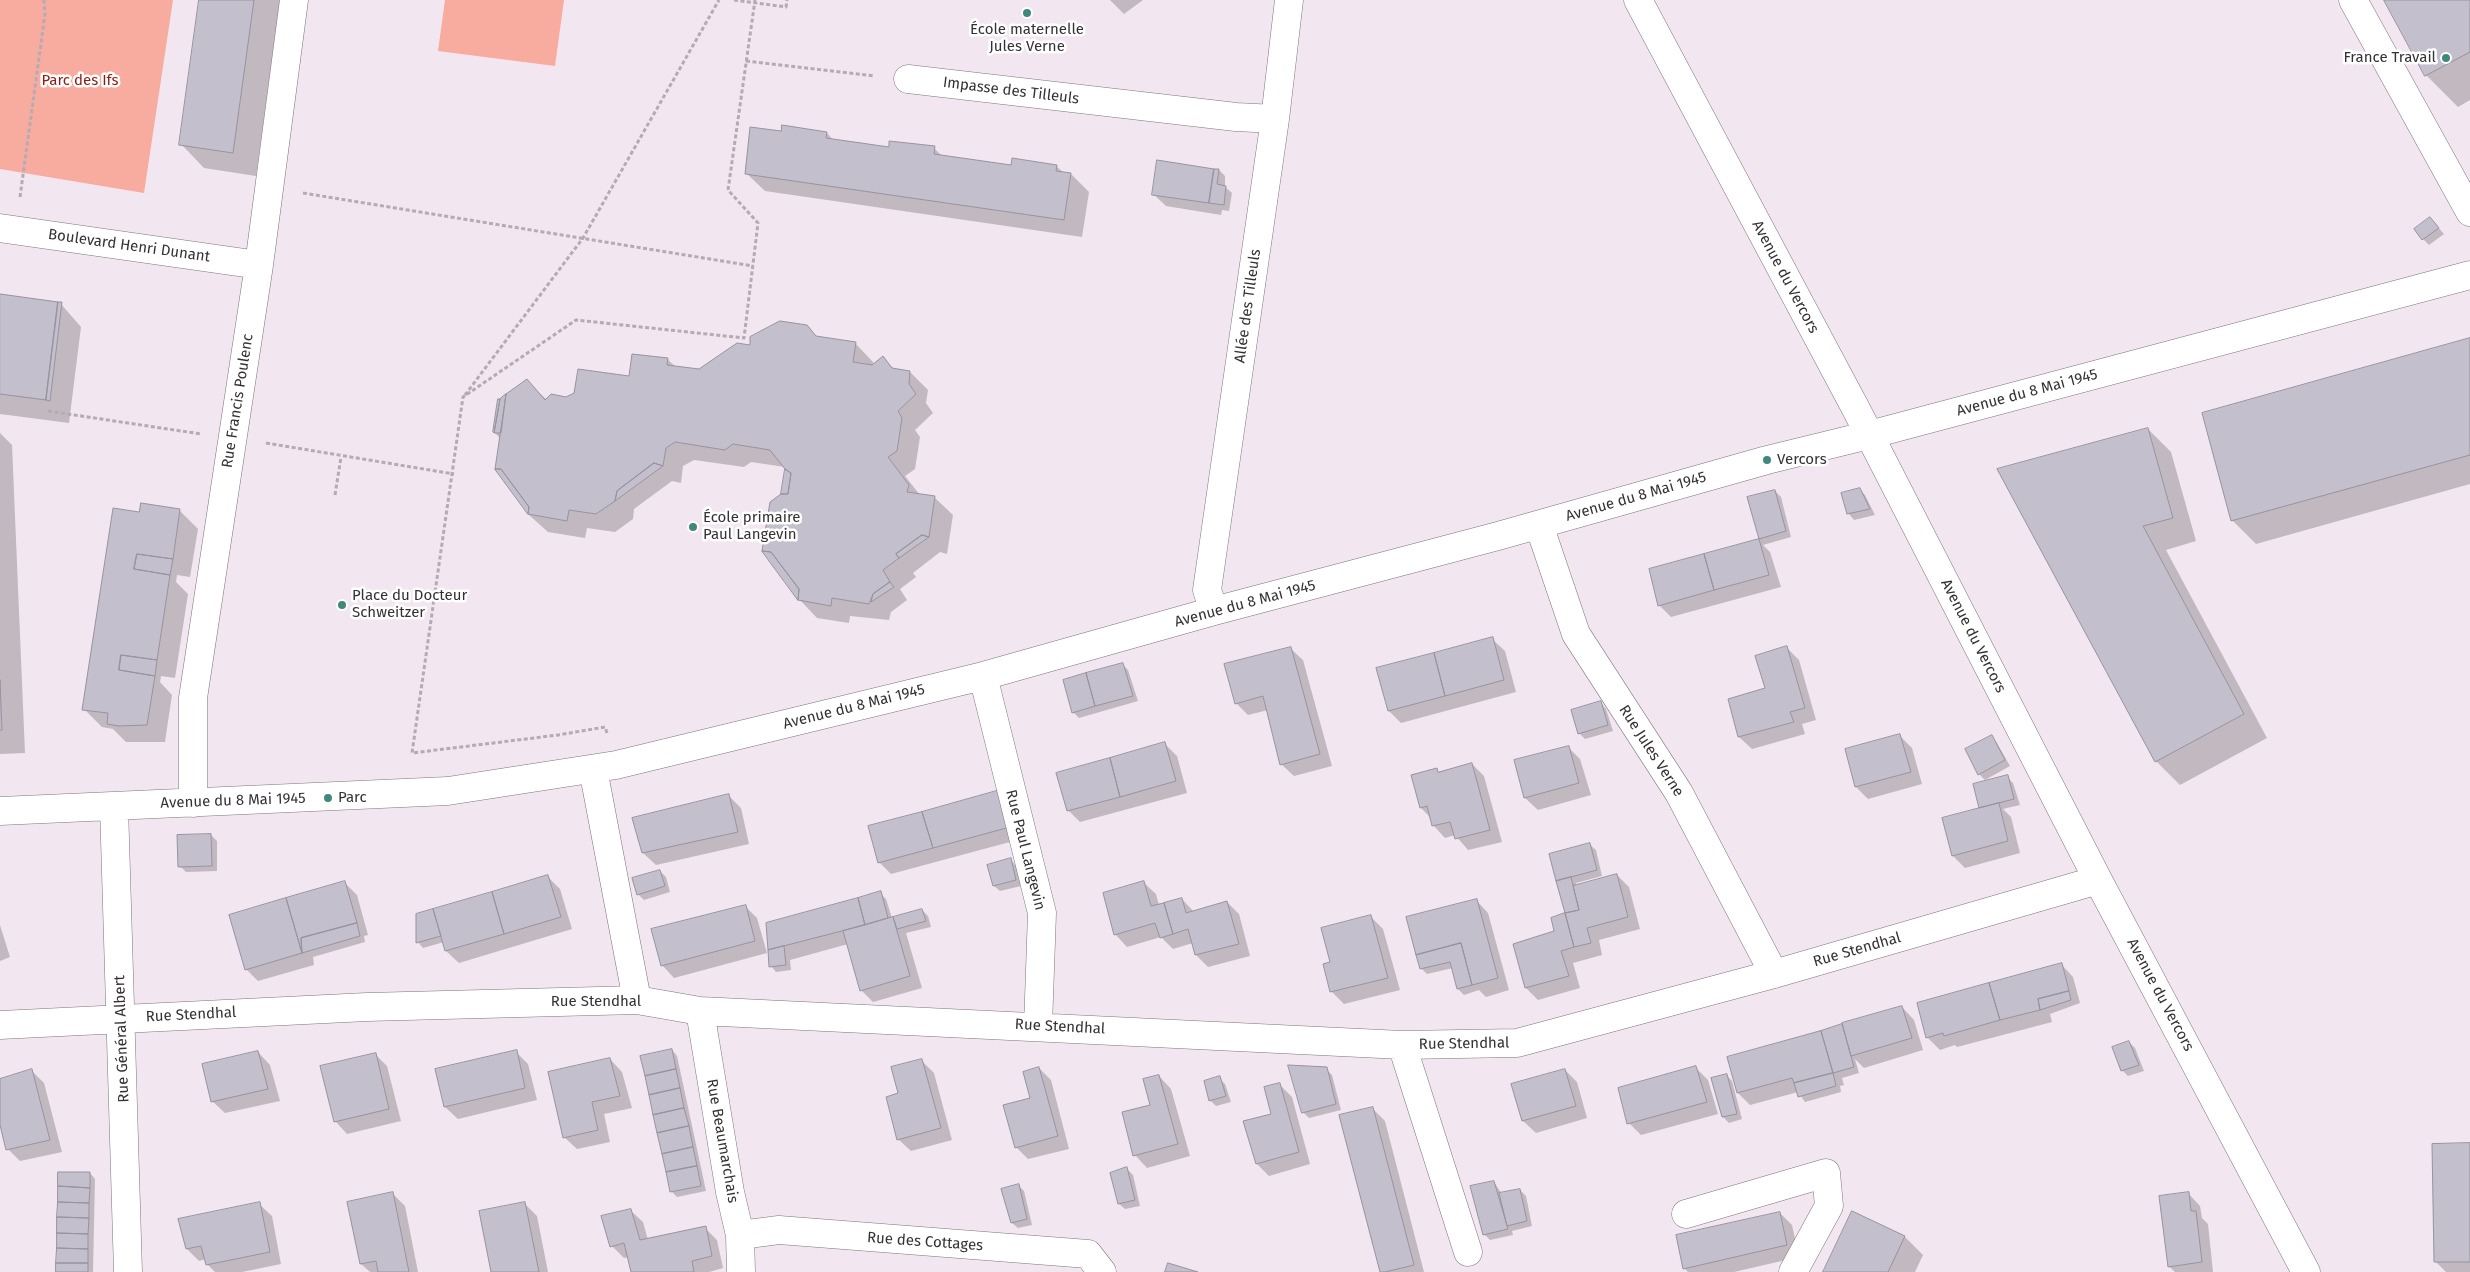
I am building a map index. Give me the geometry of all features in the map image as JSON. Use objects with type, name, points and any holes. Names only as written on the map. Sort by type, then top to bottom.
[{"type":"street","name":"Rue Francis Poulenc","points":[[193,803],[193,698],[259,265],[294,0]]},
{"type":"street","name":"Allée des Tilleuls","points":[[1214,611],[1207,590],[1275,119],[1289,0]]},
{"type":"street","name":"Avenue du Vercors","points":[[1638,0],[1869,435],[2098,880],[2306,1272]]},
{"type":"street","points":[[2353,0],[2470,212]]},
{"type":"street","name":"Impasse des Tilleuls","points":[[908,79],[1236,117],[1275,119]]},
{"type":"street","name":"Boulevard Henri Dunant","points":[[8,229],[259,265]]},
{"type":"street","name":"Avenue du 8 Mai 1945","points":[[0,811],[448,791],[605,767],[983,676],[1214,611],[1539,525],[1768,460],[1869,435],[2470,275]]},
{"type":"street","name":"Rue Jules Verne","points":[[1539,525],[1576,634],[1680,793],[1774,974]]},
{"type":"street","name":"Rue Paul Langevin","points":[[983,676],[1042,914],[1038,1026]]},
{"type":"street","points":[[605,767],[637,1000]]},
{"type":"street","name":"Rue Général Albert","points":[[114,806],[122,1019],[128,1272]]},
{"type":"street","name":"Rue Stendhal","points":[[0,1025],[368,1007],[637,1000],[700,1011],[1402,1045],[1517,1043],[1774,974],[2098,880]]},
{"type":"street","name":"Rue Beaumarchais","points":[[700,1011],[730,1192],[740,1235],[741,1272]]},
{"type":"street","points":[[1402,1045],[1468,1252]]},
{"type":"street","points":[[1686,1214],[1826,1172],[1830,1206],[1793,1272]]},
{"type":"street","name":"Rue des Cottages","points":[[740,1235],[779,1230],[1088,1254],[1102,1272]]},
{"type":"path","points":[[8,229],[45,14],[44,0]]},
{"type":"path","points":[[605,767],[606,727],[558,736],[412,753],[463,397],[583,238],[719,0]]},
{"type":"path","points":[[734,0],[754,1],[786,7],[787,0]]},
{"type":"path","points":[[463,397],[576,320],[744,338],[758,223],[728,190],[754,1]]},
{"type":"path","points":[[746,61],[908,79]]},
{"type":"path","points":[[268,187],[753,266]]},
{"type":"path","points":[[335,495],[340,457]]},
{"type":"green space","name":"Parc des Ifs","points":[[0,0],[173,0],[144,193],[0,169]]},
{"type":"green space","points":[[445,0],[564,0],[555,66],[438,51]]},
{"type":"building","points":[[199,0],[254,0],[233,153],[179,145]]},
{"type":"building","points":[[2384,0],[2470,0],[2470,52],[2425,76]]},
{"type":"building","points":[[782,125],[827,132],[826,138],[889,147],[889,141],[935,146],[934,154],[1011,165],[1012,158],[1057,165],[1056,171],[1071,173],[1064,220],[745,174],[750,127],[781,131]]},
{"type":"building","points":[[1157,160],[1214,169],[1209,203],[1152,195]]},
{"type":"building","points":[[1214,169],[1219,169],[1217,184],[1226,186],[1224,205],[1209,203]]},
{"type":"building","points":[[2430,217],[2439,228],[2422,240],[2414,229]]},
{"type":"building","points":[[0,294],[58,302],[46,400],[0,394]]},
{"type":"building","points":[[58,302],[62,302],[50,401],[46,400]]},
{"type":"building","points":[[780,321],[807,325],[816,336],[856,342],[853,362],[872,365],[883,356],[892,368],[910,371],[909,384],[916,394],[898,411],[902,418],[897,451],[888,457],[909,485],[907,492],[935,496],[929,537],[922,535],[896,554],[899,558],[883,570],[890,582],[873,594],[869,604],[832,598],[831,606],[798,600],[799,589],[771,552],[762,551],[770,502],[781,494],[788,494],[791,473],[785,469],[770,450],[733,444],[725,450],[675,442],[666,448],[663,466],[654,463],[617,491],[615,501],[596,514],[569,510],[567,521],[528,514],[529,507],[501,469],[495,469],[506,394],[527,379],[545,400],[551,394],[566,397],[574,393],[578,369],[629,376],[632,354],[668,358],[667,365],[699,369],[737,343],[750,345],[750,337]]},
{"type":"building","points":[[2470,338],[2470,455],[2231,521],[2202,413]]},
{"type":"building","points":[[506,394],[501,433],[494,433],[500,399]]},
{"type":"building","points":[[498,399],[500,399],[494,433],[493,432]]},
{"type":"building","points":[[2148,428],[2173,518],[2143,526],[2244,714],[2155,762],[1997,469]]},
{"type":"building","points":[[654,463],[663,466],[615,501],[617,491]]},
{"type":"building","points":[[495,469],[501,469],[529,507],[528,514]]},
{"type":"building","points":[[785,469],[791,473],[788,494],[781,494]]},
{"type":"building","points":[[1860,488],[1870,509],[1847,514],[1841,493]]},
{"type":"building","points":[[1775,490],[1786,531],[1759,539],[1747,497]]},
{"type":"building","points":[[141,503],[180,509],[173,559],[137,554],[134,569],[170,575],[157,660],[121,655],[119,670],[155,676],[147,725],[119,726],[107,724],[108,713],[82,710],[113,508],[139,512]]},
{"type":"building","points":[[922,535],[929,537],[899,558],[896,554]]},
{"type":"building","points":[[1759,539],[1769,575],[1714,590],[1704,554]]},
{"type":"building","points":[[762,551],[771,552],[799,589],[798,600]]},
{"type":"building","points":[[137,554],[173,559],[170,575],[134,569]]},
{"type":"building","points":[[1704,554],[1714,590],[1658,606],[1649,569]]},
{"type":"building","points":[[890,582],[894,587],[871,602],[873,594]]},
{"type":"building","points":[[1493,637],[1504,680],[1445,696],[1434,653]]},
{"type":"building","points":[[1787,646],[1805,708],[1790,712],[1794,722],[1738,737],[1728,699],[1765,688],[1755,656]]},
{"type":"building","points":[[1291,647],[1320,754],[1280,765],[1263,696],[1235,704],[1224,664]]},
{"type":"building","points":[[1434,653],[1445,696],[1388,711],[1376,668]]},
{"type":"building","points":[[121,655],[157,660],[155,676],[119,670]]},
{"type":"building","points":[[1123,663],[1133,696],[1095,706],[1086,673]]},
{"type":"building","points":[[1086,673],[1095,706],[1072,713],[1063,680]]},
{"type":"building","points":[[0,680],[2,730],[0,730]]},
{"type":"building","points":[[1601,701],[1608,725],[1578,734],[1571,710]]},
{"type":"building","points":[[1900,734],[1911,772],[1855,787],[1845,749]]},
{"type":"building","points":[[1992,735],[2005,760],[1978,775],[1965,749]]},
{"type":"building","points":[[1165,742],[1176,781],[1120,797],[1110,758]]},
{"type":"building","points":[[1569,746],[1579,783],[1524,798],[1514,760]]},
{"type":"building","points":[[1110,758],[1120,797],[1067,811],[1056,773]]},
{"type":"building","points":[[1472,763],[1490,830],[1455,839],[1450,822],[1432,826],[1427,806],[1420,808],[1411,775],[1437,768],[1438,772]]},
{"type":"building","points":[[2008,775],[2014,799],[1979,808],[1973,784]]},
{"type":"building","points":[[1000,790],[1010,827],[933,848],[922,812]]},
{"type":"building","points":[[729,794],[738,832],[642,853],[632,818]]},
{"type":"building","points":[[1999,803],[2008,841],[1952,856],[1942,818]]},
{"type":"building","points":[[922,812],[933,848],[878,863],[868,826]]},
{"type":"building","points":[[211,834],[212,866],[178,867],[177,835]]},
{"type":"building","points":[[1590,843],[1597,870],[1556,881],[1549,854]]},
{"type":"building","points":[[1011,858],[1016,880],[993,886],[987,865]]},
{"type":"building","points":[[660,870],[665,886],[637,895],[632,878]]},
{"type":"building","points":[[1617,874],[1628,917],[1587,928],[1591,943],[1574,947],[1565,913],[1579,910],[1573,886]]},
{"type":"building","points":[[548,875],[561,917],[504,934],[492,892]]},
{"type":"building","points":[[1571,877],[1579,910],[1565,913],[1556,881]]},
{"type":"building","points":[[345,881],[357,923],[301,938],[302,953],[286,898]]},
{"type":"building","points":[[1144,881],[1151,906],[1164,903],[1173,934],[1160,938],[1155,923],[1114,935],[1103,893]]},
{"type":"building","points":[[881,891],[888,918],[865,925],[858,898]]},
{"type":"building","points":[[492,892],[504,934],[445,951],[433,909]]},
{"type":"building","points":[[286,898],[302,953],[245,970],[229,915]]},
{"type":"building","points":[[858,898],[865,925],[768,950],[766,923]]},
{"type":"building","points":[[1182,898],[1186,913],[1227,901],[1239,944],[1195,955],[1188,929],[1173,934],[1164,903]]},
{"type":"building","points":[[1477,899],[1498,978],[1472,985],[1461,943],[1416,955],[1406,917]]},
{"type":"building","points":[[746,905],[755,941],[661,966],[651,929]]},
{"type":"building","points":[[433,909],[441,936],[416,943],[416,914]]},
{"type":"building","points":[[922,909],[926,921],[897,929],[893,917]]},
{"type":"building","points":[[1565,913],[1574,947],[1561,951],[1569,976],[1525,988],[1513,944],[1554,931],[1551,918]]},
{"type":"building","points":[[1371,915],[1388,978],[1330,992],[1323,964],[1330,962],[1321,928]]},
{"type":"building","points":[[893,917],[910,976],[860,991],[843,931]]},
{"type":"building","points":[[357,923],[360,936],[302,953],[301,938]]},
{"type":"building","points":[[1461,943],[1472,985],[1457,989],[1450,962],[1420,969],[1416,955]]},
{"type":"building","points":[[784,946],[786,965],[769,967],[768,950]]},
{"type":"building","points":[[2062,963],[2069,991],[2038,999],[2040,1010],[2000,1020],[1989,983]]},
{"type":"building","points":[[1989,983],[2000,1020],[1944,1036],[1943,1033],[1926,1038],[1917,1003]]},
{"type":"building","points":[[2069,991],[2071,1000],[2040,1010],[2038,999]]},
{"type":"building","points":[[1902,1006],[1912,1038],[1851,1056],[1842,1023]]},
{"type":"building","points":[[1842,1024],[1854,1067],[1833,1073],[1821,1031]]},
{"type":"building","points":[[1821,1031],[1833,1073],[1794,1083],[1792,1078],[1737,1093],[1727,1057]]},
{"type":"building","points":[[2129,1041],[2139,1065],[2121,1071],[2112,1047]]},
{"type":"building","points":[[672,1049],[676,1069],[645,1076],[640,1056]]},
{"type":"building","points":[[517,1050],[525,1088],[444,1107],[435,1069]]},
{"type":"building","points":[[258,1051],[268,1089],[211,1102],[202,1064]]},
{"type":"building","points":[[376,1053],[389,1109],[334,1122],[320,1066]]},
{"type":"building","points":[[610,1058],[620,1096],[592,1102],[598,1130],[563,1138],[548,1072]]},
{"type":"building","points":[[922,1059],[941,1128],[897,1140],[886,1097],[898,1093],[891,1067]]},
{"type":"building","points":[[1288,1065],[1327,1067],[1336,1104],[1302,1113]]},
{"type":"building","points":[[1696,1066],[1707,1102],[1627,1124],[1618,1088]]},
{"type":"building","points":[[1039,1067],[1058,1136],[1015,1148],[1003,1105],[1030,1098],[1023,1072]]},
{"type":"building","points":[[32,1069],[50,1140],[6,1150],[0,1125],[0,1079]]},
{"type":"building","points":[[676,1069],[680,1088],[649,1095],[645,1076]]},
{"type":"building","points":[[1565,1069],[1576,1106],[1522,1121],[1511,1084]]},
{"type":"building","points":[[1833,1073],[1836,1086],[1798,1097],[1794,1083]]},
{"type":"building","points":[[1727,1074],[1737,1114],[1722,1117],[1711,1078]]},
{"type":"building","points":[[1159,1075],[1178,1144],[1133,1156],[1122,1112],[1150,1105],[1143,1079]]},
{"type":"building","points":[[1220,1076],[1226,1096],[1209,1101],[1204,1081]]},
{"type":"building","points":[[1280,1083],[1299,1152],[1256,1164],[1243,1121],[1271,1114],[1264,1087]]},
{"type":"building","points":[[680,1088],[684,1108],[653,1115],[649,1095]]},
{"type":"building","points":[[1373,1107],[1414,1265],[1385,1272],[1380,1272],[1339,1115]]},
{"type":"building","points":[[684,1108],[689,1126],[657,1133],[653,1115]]},
{"type":"building","points":[[689,1126],[693,1147],[662,1154],[657,1133]]},
{"type":"building","points":[[2470,1143],[2470,1262],[2434,1262],[2432,1144]]},
{"type":"building","points":[[693,1147],[697,1166],[666,1172],[662,1154]]},
{"type":"building","points":[[697,1166],[701,1186],[670,1192],[666,1172]]},
{"type":"building","points":[[1127,1167],[1135,1200],[1118,1204],[1110,1173]]},
{"type":"building","points":[[58,1172],[90,1172],[90,1188],[58,1186]]},
{"type":"building","points":[[1494,1181],[1508,1229],[1483,1235],[1470,1186]]},
{"type":"building","points":[[1019,1184],[1027,1219],[1011,1223],[1001,1189]]},
{"type":"building","points":[[58,1186],[90,1188],[89,1203],[58,1202]]},
{"type":"building","points":[[1520,1189],[1527,1221],[1507,1226],[1499,1193]]},
{"type":"building","points":[[393,1192],[409,1272],[378,1272],[376,1261],[360,1264],[347,1202]]},
{"type":"building","points":[[2189,1192],[2191,1211],[2196,1211],[2202,1262],[2168,1267],[2159,1196]]},
{"type":"building","points":[[58,1202],[89,1203],[89,1218],[57,1217]]},
{"type":"building","points":[[260,1202],[270,1252],[206,1265],[201,1246],[186,1249],[178,1219]]},
{"type":"building","points":[[525,1202],[539,1272],[491,1272],[479,1211]]},
{"type":"building","points":[[631,1209],[640,1240],[706,1226],[712,1256],[692,1261],[694,1272],[631,1272],[624,1243],[610,1247],[601,1216]]},
{"type":"building","points":[[1852,1211],[1905,1236],[1888,1272],[1823,1272]]},
{"type":"building","points":[[1780,1212],[1787,1245],[1683,1269],[1676,1235]]},
{"type":"building","points":[[57,1217],[89,1218],[88,1234],[57,1233]]},
{"type":"building","points":[[57,1233],[88,1234],[88,1249],[57,1248]]},
{"type":"building","points":[[57,1248],[88,1249],[88,1263],[56,1263]]},
{"type":"building","points":[[56,1263],[88,1263],[88,1272],[56,1272]]},
{"type":"building","points":[[1168,1263],[1198,1272],[1165,1272]]},
{"type":"place","name":"École maternelle Jules Verne","points":[[1027,13]]},
{"type":"place","name":"France Travail","points":[[2446,58]]},
{"type":"place","name":"Vercors","points":[[1767,460]]},
{"type":"place","name":"École primaire Paul Langevin","points":[[693,527]]},
{"type":"place","name":"Place du Docteur Schweitzer","points":[[342,605]]},
{"type":"place","name":"Parc","points":[[328,798]]}]
